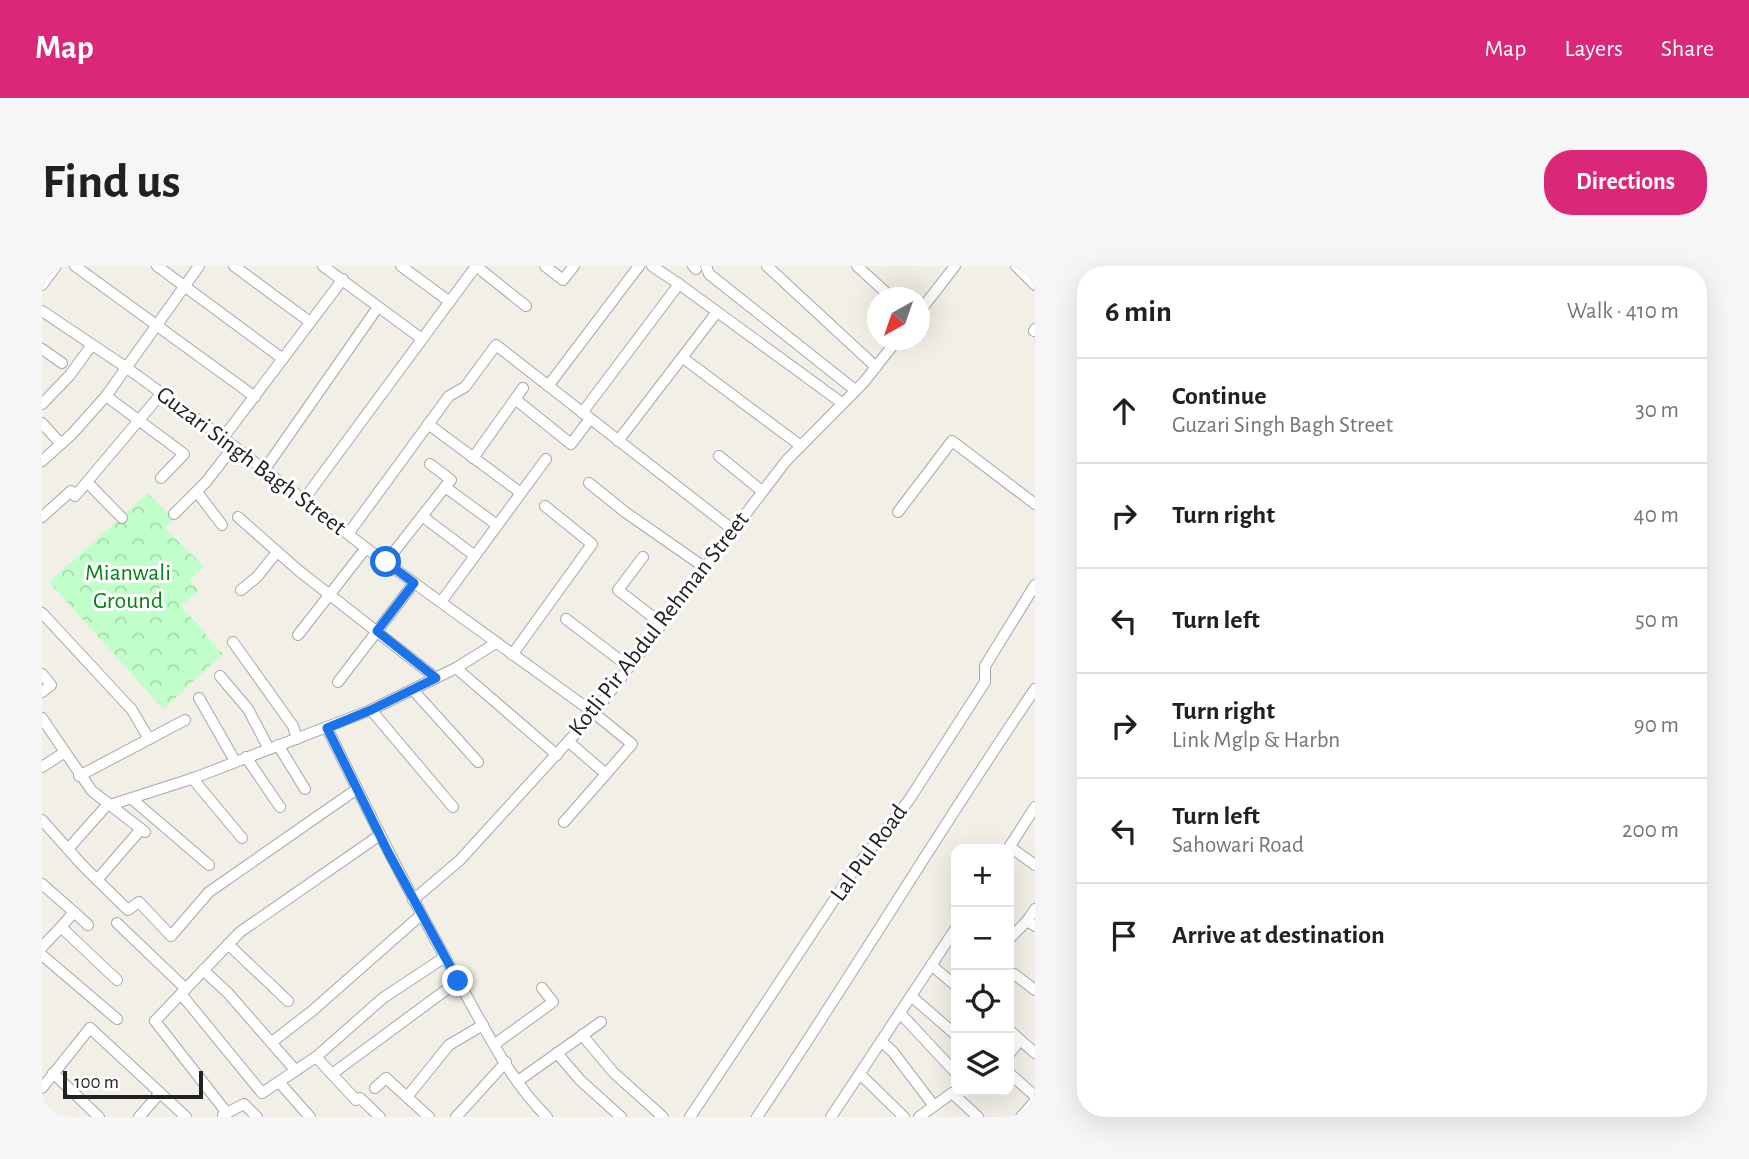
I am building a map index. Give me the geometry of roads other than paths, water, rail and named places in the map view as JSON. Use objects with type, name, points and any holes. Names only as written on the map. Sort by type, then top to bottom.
[{"type":"street","points":[[42,285],[56,266]]},
{"type":"street","points":[[75,266],[255,397]]},
{"type":"street","points":[[157,266],[283,359]]},
{"type":"street","points":[[42,461],[106,396],[199,266]]},
{"type":"street","points":[[234,266],[310,322]]},
{"type":"street","points":[[323,266],[422,339]]},
{"type":"street","points":[[401,266],[450,302]]},
{"type":"street","points":[[305,498],[476,266],[526,306]]},
{"type":"street","points":[[545,266],[563,280],[574,266]]},
{"type":"street","points":[[548,386],[639,266]]},
{"type":"street","points":[[652,266],[842,403]]},
{"type":"street","points":[[767,266],[876,367]]},
{"type":"street","points":[[857,266],[880,287]]},
{"type":"street","points":[[937,266],[946,276]]},
{"type":"street","points":[[930,297],[955,266]]},
{"type":"street","points":[[1016,266],[1035,285]]},
{"type":"street","points":[[698,267],[855,390]]},
{"type":"street","points":[[223,438],[343,279]]},
{"type":"street","points":[[515,399],[571,444],[586,416],[679,285]]},
{"type":"street","points":[[265,469],[378,307]]},
{"type":"street","name":"Guzari Singh Bagh Street","points":[[42,311],[127,368],[305,498],[366,548],[594,713],[632,744],[606,774]]},
{"type":"street","points":[[618,441],[717,312]]},
{"type":"street","points":[[348,534],[449,396],[465,387],[496,345],[732,529]]},
{"type":"street","points":[[42,404],[70,375],[91,346]]},
{"type":"street","points":[[42,349],[62,363]]},
{"type":"street","name":"Kotli Pir Abdul Rehman Street","points":[[413,900],[460,860],[569,742],[594,713],[762,491],[889,350]]},
{"type":"street","points":[[683,358],[801,446]]},
{"type":"street","points":[[473,458],[523,388]]},
{"type":"street","points":[[42,517],[71,491],[75,496],[161,394]]},
{"type":"street","points":[[106,396],[184,454],[161,478]]},
{"type":"street","points":[[42,422],[61,444]]},
{"type":"street","points":[[428,425],[521,493]]},
{"type":"street","points":[[898,512],[952,441],[1035,504]]},
{"type":"street","points":[[174,514],[197,492],[234,446]]},
{"type":"street","points":[[719,456],[762,491]]},
{"type":"street","points":[[441,603],[546,459]]},
{"type":"street","points":[[386,562],[451,480],[430,464]]},
{"type":"street","points":[[88,482],[122,518]]},
{"type":"street","points":[[589,483],[704,567]]},
{"type":"street","points":[[445,487],[497,525]]},
{"type":"street","points":[[197,492],[222,525]]},
{"type":"street","points":[[512,655],[592,544],[545,506]]},
{"type":"street","points":[[422,516],[475,556]]},
{"type":"street","points":[[238,517],[277,552],[436,678]]},
{"type":"street","points":[[298,635],[366,548]]},
{"type":"street","points":[[241,590],[257,577],[277,552]]},
{"type":"street","points":[[643,557],[618,590],[662,624]]},
{"type":"street","points":[[338,682],[414,583]]},
{"type":"street","name":"Lal Pul Road","points":[[690,1117],[854,870],[916,789],[985,682],[985,666],[1035,585]]},
{"type":"street","points":[[44,617],[132,710],[149,739]]},
{"type":"street","points":[[566,619],[629,667]]},
{"type":"street","points":[[233,642],[293,726],[297,738]]},
{"type":"street","points":[[68,849],[109,805],[192,778],[371,710],[456,668],[496,643]]},
{"type":"street","points":[[456,668],[557,755]]},
{"type":"street","points":[[42,674],[51,685],[42,692]]},
{"type":"street","points":[[220,676],[248,709],[304,789]]},
{"type":"street","points":[[757,1117],[932,849],[961,798],[1035,689]]},
{"type":"street","points":[[414,690],[478,762]]},
{"type":"street","points":[[199,698],[240,759],[280,807]]},
{"type":"street","points":[[371,710],[453,807]]},
{"type":"street","points":[[42,718],[79,776],[92,791],[143,830],[97,880]]},
{"type":"street","points":[[79,776],[185,720]]},
{"type":"street","points":[[327,728],[413,900],[458,981],[530,1100],[547,1117]]},
{"type":"street","points":[[564,822],[606,774],[569,742]]},
{"type":"street","points":[[42,767],[65,751]]},
{"type":"street","points":[[192,778],[243,838]]},
{"type":"street","points":[[42,820],[128,910],[139,902],[171,936],[209,892],[357,789]]},
{"type":"street","points":[[132,799],[209,865]]},
{"type":"street","points":[[1012,844],[1035,807]]},
{"type":"street","points":[[257,1117],[244,1104],[224,1115],[155,1021],[240,932],[380,835]]},
{"type":"street","points":[[1014,851],[1035,865]]},
{"type":"street","points":[[42,884],[88,925]]},
{"type":"street","points":[[1014,935],[1031,923],[1035,909]]},
{"type":"street","points":[[42,947],[74,912]]},
{"type":"street","points":[[272,1042],[312,1011],[421,915]]},
{"type":"street","points":[[117,923],[183,991],[262,1093],[316,1057],[383,998],[445,957]]},
{"type":"street","points":[[61,927],[117,980]]},
{"type":"street","points":[[836,1115],[951,936]]},
{"type":"street","points":[[228,944],[288,1001]]},
{"type":"street","points":[[42,955],[117,1019]]},
{"type":"street","points":[[932,965],[951,982]]},
{"type":"street","points":[[203,970],[228,993],[296,1070]]},
{"type":"street","points":[[1014,974],[1035,990]]},
{"type":"street","points":[[332,1074],[458,981]]},
{"type":"street","points":[[495,1044],[553,1002],[542,988]]},
{"type":"street","points":[[911,996],[954,1033]]},
{"type":"street","points":[[900,1013],[951,1068]]},
{"type":"street","points":[[518,1081],[601,1022]]},
{"type":"street","points":[[407,1097],[449,1045],[483,1025]]},
{"type":"street","points":[[42,1088],[90,1028],[186,1117]]},
{"type":"street","points":[[1012,1033],[1035,1053]]},
{"type":"street","points":[[582,1035],[614,1073],[663,1117]]},
{"type":"street","points":[[1014,1048],[1020,1040]]},
{"type":"street","points":[[881,1041],[893,1052],[934,1106]]},
{"type":"street","points":[[557,1054],[580,1080],[621,1117]]},
{"type":"street","points":[[316,1057],[356,1100],[359,1098],[380,1117]]},
{"type":"street","points":[[456,1117],[506,1062]]},
{"type":"street","points":[[53,1073],[99,1117]]},
{"type":"street","points":[[860,1074],[904,1117]]},
{"type":"street","points":[[375,1088],[386,1078],[429,1117]]},
{"type":"street","points":[[1014,1078],[1035,1098],[1021,1117]]},
{"type":"street","points":[[279,1082],[310,1117]]},
{"type":"street","points":[[139,1117],[160,1093]]},
{"type":"street","points":[[919,1117],[952,1093],[978,1117]]},
{"type":"park label","name":"Mianwali Ground","points":[[128,587]]}]
